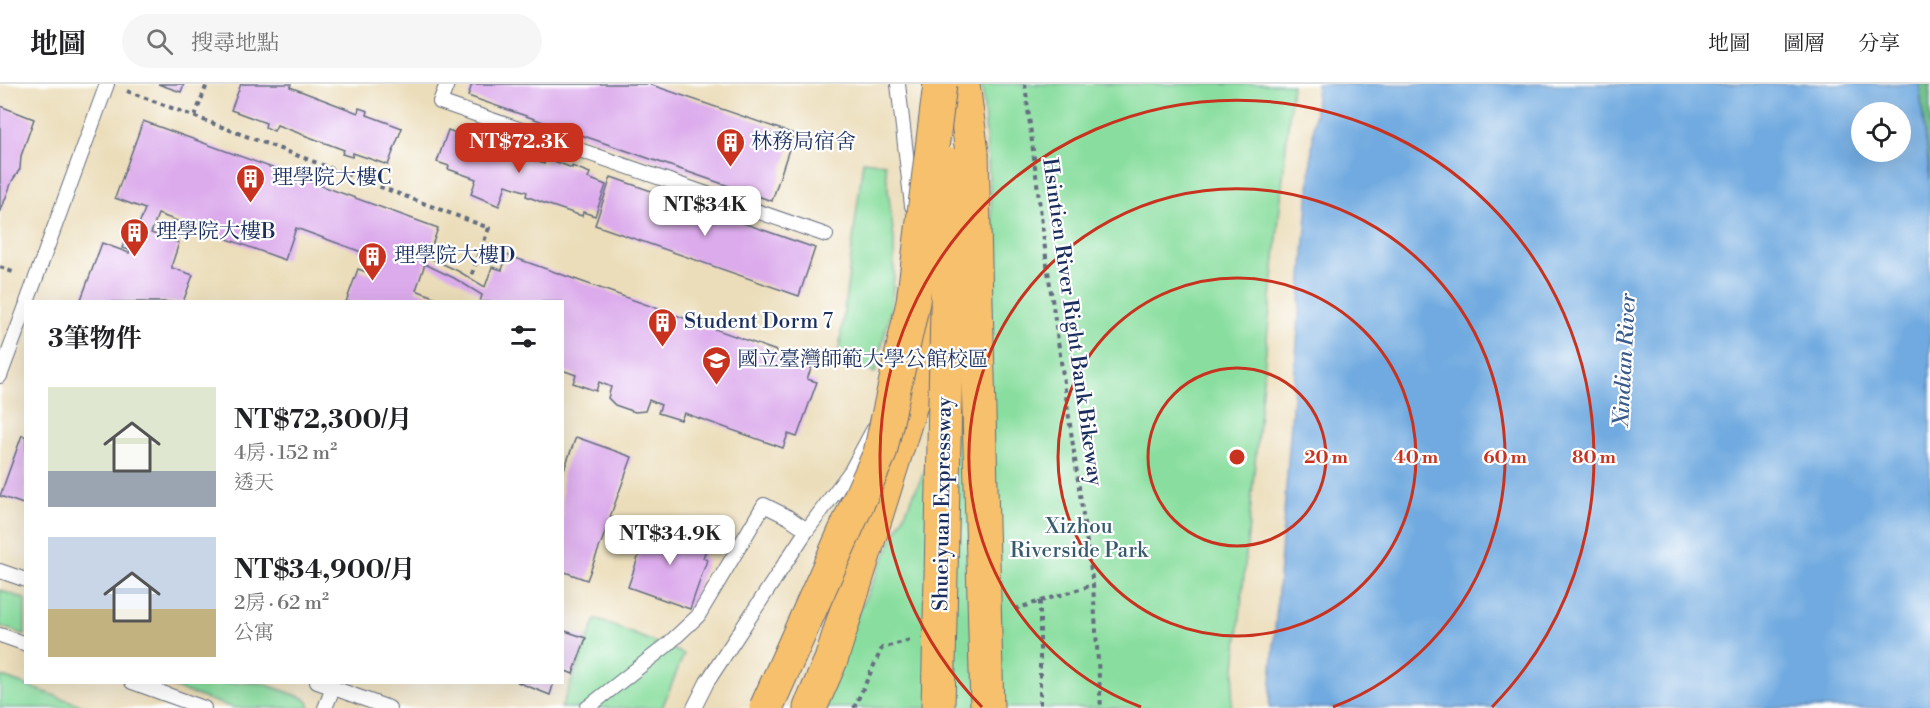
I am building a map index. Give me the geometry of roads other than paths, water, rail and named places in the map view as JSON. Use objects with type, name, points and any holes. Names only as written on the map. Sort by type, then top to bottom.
[{"type":"highway","points":[[766,708],[880,453],[913,302],[940,84]]},
{"type":"highway","name":"Shueiyuan Expressway","points":[[938,708],[949,222],[946,84]]},
{"type":"highway","points":[[963,84],[972,153],[987,708]]},
{"type":"highway","points":[[810,708],[831,660],[961,241],[972,153]]},
{"type":"highway","points":[[779,708],[885,489]]},
{"type":"lane","points":[[447,84],[440,102],[826,235]]},
{"type":"lane","points":[[694,708],[707,682],[807,530],[851,471],[882,414],[903,362],[913,309],[916,232],[898,84]]},
{"type":"lane","points":[[28,300],[114,86]]},
{"type":"lane","points":[[0,376],[24,311]]},
{"type":"lane","points":[[587,708],[666,646],[698,616],[764,504],[807,530]]},
{"type":"lane","points":[[0,571],[24,579]]},
{"type":"lane","points":[[0,635],[24,643]]},
{"type":"lane","points":[[138,684],[204,708]]},
{"type":"lane","points":[[322,684],[389,708]]},
{"type":"lane","points":[[325,708],[333,688]]},
{"type":"water","name":"Xindian River","points":[[1317,84],[1919,84],[1930,178],[1930,708],[1269,708]]},
{"type":"place","name":"林務局宿舍","points":[[730,168]]},
{"type":"place","name":"理學院大樓C","points":[[251,204]]},
{"type":"place","name":"理學院大樓B","points":[[135,258]]},
{"type":"place","name":"理學院大樓D","points":[[373,282]]},
{"type":"place","name":"Student Dorm 7","points":[[663,348]]},
{"type":"place","name":"國立臺灣師範大學公館校區","points":[[716,386]]},
{"type":"park label","name":"Xizhou Riverside Park","points":[[1079,539]]}]
